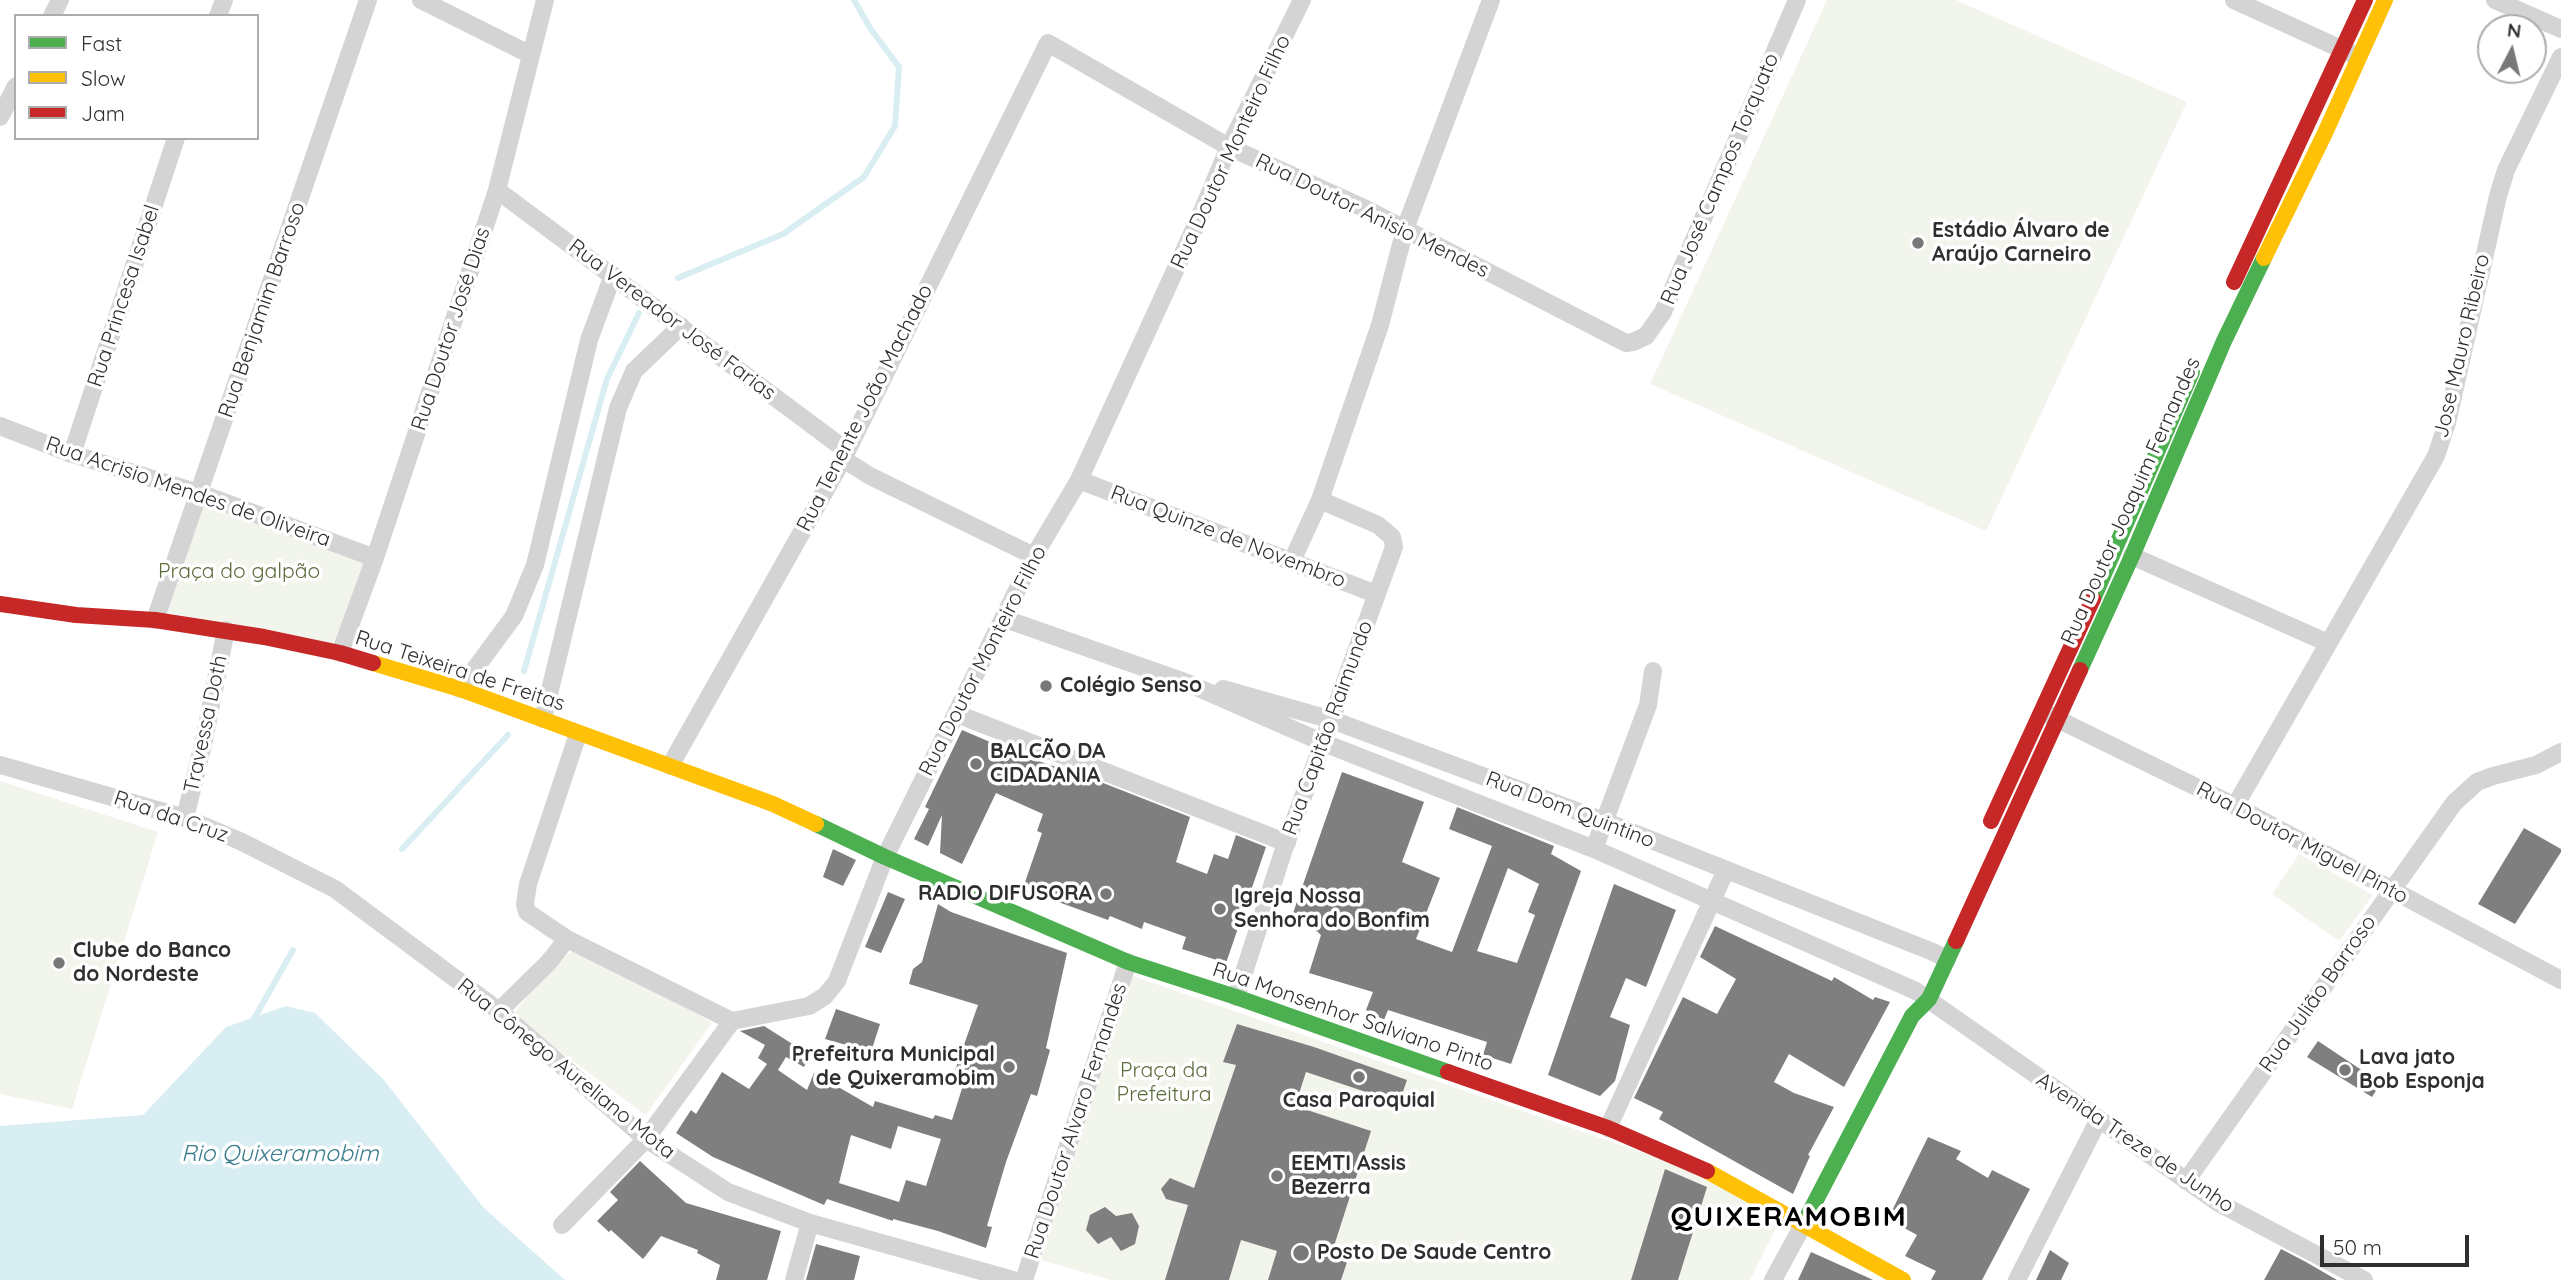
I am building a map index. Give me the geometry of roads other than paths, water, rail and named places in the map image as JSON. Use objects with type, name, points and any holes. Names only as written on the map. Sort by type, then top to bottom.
[{"type":"street","name":"Rua Benjamim Barroso","points":[[155,620],[368,0]]},
{"type":"street","points":[[421,0],[531,55]]},
{"type":"street","name":"Rua Doutor José Dias","points":[[340,653],[375,558],[496,190],[545,0]]},
{"type":"street","name":"Rua Doutor Monteiro Filho","points":[[732,1021],[809,1006],[832,989],[885,857],[1034,556],[1079,480],[1229,147],[1302,0]]},
{"type":"street","points":[[1292,561],[1320,500],[1380,325],[1405,229],[1491,0]]},
{"type":"street","name":"Rua José Campos Torquato","points":[[1626,343],[1646,336],[1663,312],[1797,0]]},
{"type":"street","points":[[2234,0],[2359,57]]},
{"type":"street","points":[[2229,293],[2365,0]]},
{"type":"street","name":"Rua Doutor Joaquim Fernandes","points":[[1984,837],[2132,556],[2224,341],[2325,133],[2385,0]]},
{"type":"street","points":[[2495,0],[2561,29]]},
{"type":"street","name":"Rua Doutor Anisio Mendes","points":[[1048,44],[1229,147],[1405,229],[1626,343]]},
{"type":"street","name":"Rua Tenente João Machado","points":[[670,766],[845,455],[1048,44]]},
{"type":"street","name":"Jose Mauro Ribeiro","points":[[2235,806],[2436,456],[2455,389],[2494,206],[2506,170],[2561,57]]},
{"type":"street","points":[[0,117],[14,90]]},
{"type":"street","points":[[2308,124],[2325,133]]},
{"type":"street","name":"Rua Princesa Isabel","points":[[72,454],[175,140]]},
{"type":"street","name":"Rua Vereador José Farias","points":[[496,190],[681,326],[870,476],[1034,556]]},
{"type":"street","points":[[460,689],[514,616],[532,575],[589,340],[613,275]]},
{"type":"street","points":[[543,719],[618,408],[634,371],[681,326]]},
{"type":"street","name":"Rua Doutor Joaquim Fernandes","points":[[1804,1223],[1923,995],[1940,950],[2049,715],[2081,627],[2200,353]]},
{"type":"street","name":"Rua Acrisio Mendes de Oliveira","points":[[0,426],[72,454],[199,493],[375,558]]},
{"type":"street","name":"Rua Quinze de Novembro","points":[[1079,480],[1376,594]]},
{"type":"street","name":"Rua Capitão Raimundo","points":[[1236,997],[1287,843],[1394,547],[1392,537],[1378,525],[1320,500]]},
{"type":"street","points":[[2132,556],[2328,643]]},
{"type":"street","name":"Rua Teixeira de Freitas","points":[[0,604],[76,615],[155,620],[226,630],[340,653],[460,689],[772,804],[885,857]]},
{"type":"street","name":"Rua Dom Quintino","points":[[1005,619],[1185,682],[1324,743],[1594,849],[1923,995]]},
{"type":"street","name":"Travessa Doth","points":[[184,818],[204,740],[226,630]]},
{"type":"street","points":[[1594,849],[1648,705],[1653,671]]},
{"type":"street","name":"Rua Dom Quintino","points":[[1185,682],[1239,692],[1332,720],[1940,950]]},
{"type":"street","points":[[957,714],[1287,843]]},
{"type":"street","name":"Rua Doutor Miguel Pinto","points":[[2049,715],[2235,806],[2561,980]]},
{"type":"street","points":[[562,1225],[646,1139],[732,1021],[567,939],[527,912],[525,904],[528,884],[578,734]]},
{"type":"street","name":"Rua Julião Barroso","points":[[2186,1181],[2454,803],[2477,782],[2536,765],[2561,752]]},
{"type":"street","name":"Rua da Cruz","points":[[0,765],[184,818],[227,835],[334,889]]},
{"type":"street","name":"Rua Monsenhor Salviano Pinto","points":[[885,857],[1128,962],[1236,997],[1608,1128],[1715,1174],[1903,1280]]},
{"type":"street","points":[[1608,1128],[1726,870]]},
{"type":"street","name":"Rua Cônego Aureliano Mota","points":[[334,889],[499,1011],[646,1139],[728,1192],[810,1223],[1013,1280]]},
{"type":"street","points":[[499,1011],[548,963],[567,939]]},
{"type":"street","name":"Rua Doutor Alvaro Fernandes","points":[[1024,1280],[1128,962]]},
{"type":"street","name":"Avenida Treze de Junho","points":[[1923,995],[2098,1121],[2217,1202],[2364,1280]]},
{"type":"street","points":[[2017,1280],[2098,1121]]},
{"type":"street","points":[[794,1280],[810,1223]]},
{"type":"street","points":[[1773,1280],[1804,1223]]},
{"type":"water","name":"Rio Quixeramobim","points":[[286,1006],[315,1013],[384,1080],[483,1207],[565,1280],[0,1280],[0,1126],[143,1115],[226,1027]]},
{"type":"waterway","points":[[678,278],[783,234],[864,177],[895,126],[899,67],[870,28],[854,0]]},
{"type":"waterway","points":[[524,671],[607,379],[639,313]]},
{"type":"waterway","points":[[402,849],[508,735]]},
{"type":"waterway","points":[[251,1024],[293,950]]},
{"type":"place","name":"Estádio Álvaro de Araújo Carneiro","points":[[1918,243]]},
{"type":"place","name":"Colégio Senso","points":[[1046,686]]},
{"type":"place","name":"BALCÃO DA CIDADANIA","points":[[976,764]]},
{"type":"place","name":"RADIO DIFUSORA","points":[[1106,894]]},
{"type":"place","name":"Igreja Nossa Senhora do Bonfim","points":[[1220,909]]},
{"type":"place","name":"Clube do Banco do Nordeste","points":[[59,963]]},
{"type":"place","name":"Prefeitura Municipal de Quixeramobim","points":[[1009,1067]]},
{"type":"place","name":"Lava jato Bob Esponja","points":[[2345,1070]]},
{"type":"place","name":"Casa Paroquial","points":[[1359,1077]]},
{"type":"place","name":"EEMTI Assis Bezerra","points":[[1277,1176]]},
{"type":"place","name":"Posto De Saude Centro","points":[[1301,1253]]},
{"type":"district","name":"QUIXERAMOBIM","points":[[1789,1218]]},
{"type":"park label","name":"Praça do galpão","points":[[239,572]]},
{"type":"park label","name":"Praça da Prefeitura","points":[[1164,1083]]}]
